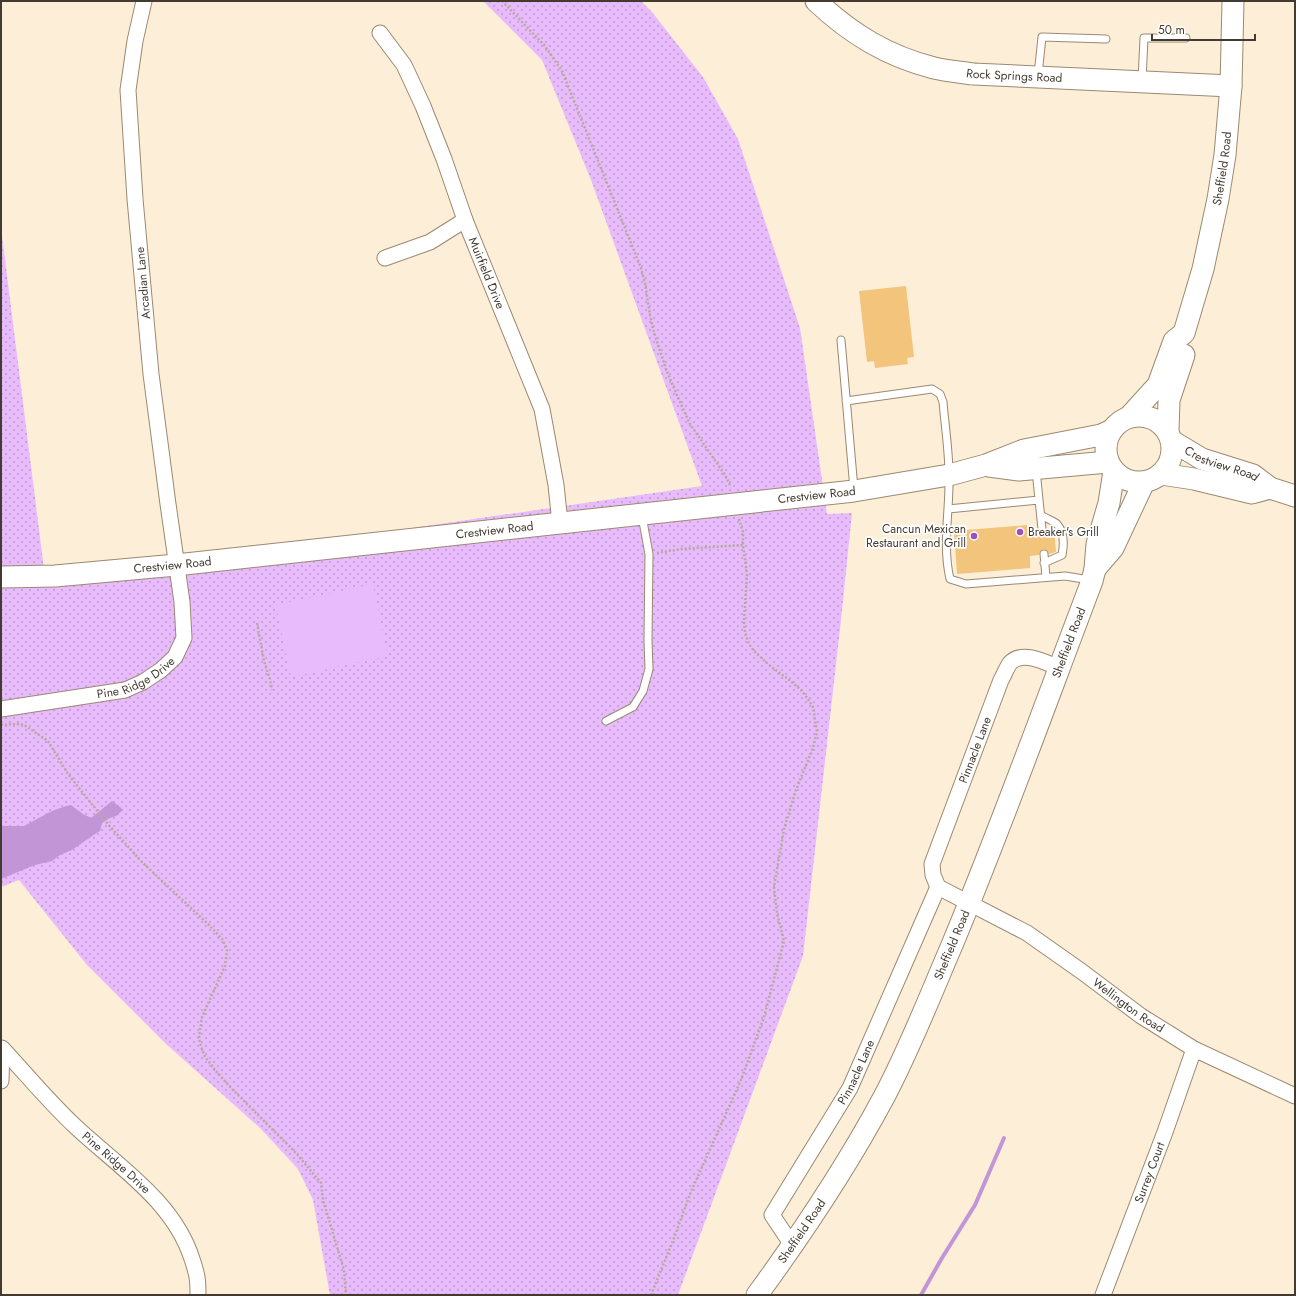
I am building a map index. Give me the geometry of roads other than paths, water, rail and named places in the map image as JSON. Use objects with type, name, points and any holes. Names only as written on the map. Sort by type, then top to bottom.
[{"type":"street","name":"Arcadian Lane","points":[[144,1],[135,42],[128,90],[135,199],[151,374],[176,565]]},
{"type":"street","name":"Rock Springs Road","points":[[816,1],[862,38],[887,52],[935,68],[973,74],[1231,86]]},
{"type":"street","name":"Sheffield Road","points":[[1129,417],[1158,385],[1174,341],[1184,333],[1203,270],[1218,199],[1225,154],[1231,86],[1233,1]]},
{"type":"street","name":"Muirfield Drive","points":[[380,33],[404,65],[423,106],[444,159],[465,220],[542,409],[556,485],[560,523]]},
{"type":"street","points":[[385,258],[430,242],[465,220]]},
{"type":"street","name":"Sheffield Road","points":[[1170,436],[1169,400],[1179,368],[1189,344],[1184,333]]},
{"type":"street","points":[[1140,415],[1151,417],[1161,423],[1170,436],[1173,452],[1170,463],[1152,478],[1133,482],[1123,478],[1111,466],[1106,451],[1107,440],[1112,430],[1119,422],[1129,417],[1140,415]]},
{"type":"street","name":"Crestview Road","points":[[1,577],[55,576],[176,565],[854,491],[949,475],[986,465],[1024,450],[1101,435],[1112,430]]},
{"type":"street","name":"Crestview Road","points":[[1170,436],[1202,460],[1252,474],[1270,488],[1295,496]]},
{"type":"street","name":"Crestview Road","points":[[986,465],[1019,470],[1036,468],[1111,466]]},
{"type":"street","name":"Sheffield Road","points":[[757,1295],[856,1148],[885,1096],[920,1022],[969,903],[1093,575],[1097,544],[1109,503],[1111,466]]},
{"type":"street","name":"Crestview Road","points":[[1152,478],[1194,479],[1252,493],[1270,488]]},
{"type":"street","name":"Sheffield Road","points":[[1093,575],[1113,548],[1152,478]]},
{"type":"street","name":"Pine Ridge Drive","points":[[1,709],[125,690],[143,682],[161,670],[174,657],[184,638],[182,602],[176,565]]},
{"type":"street","name":"Pinnacle Lane","points":[[792,1245],[772,1214],[850,1088],[938,887],[933,875],[932,864],[1001,680],[1010,663],[1018,659],[1030,657],[1059,668]]},
{"type":"street","points":[[938,887],[969,903]]},
{"type":"street","name":"Wellington Road","points":[[969,903],[1027,933],[1141,1016],[1194,1049],[1295,1096]]},
{"type":"street","name":"Pine Ridge Drive","points":[[1,1081],[2,1047]]},
{"type":"street","name":"Pine Ridge Drive","points":[[2,1047],[46,1097],[144,1187],[162,1206],[175,1224],[188,1247],[197,1275],[198,1295]]},
{"type":"street","name":"Surrey Court","points":[[1103,1295],[1165,1132],[1194,1049]]},
{"type":"lane","points":[[1038,77],[1042,38],[1106,39]]},
{"type":"lane","points":[[1142,82],[1144,38],[1186,38]]},
{"type":"lane","points":[[841,340],[854,491]]},
{"type":"lane","points":[[846,401],[932,389],[940,394],[943,402],[949,475],[946,531],[948,572],[950,579],[966,584],[1093,575]]},
{"type":"lane","points":[[1036,468],[1042,529]]},
{"type":"lane","points":[[948,509],[1039,500]]},
{"type":"lane","points":[[606,721],[633,707],[643,691],[649,669],[649,554],[642,515]]},
{"type":"lane","points":[[1041,515],[1057,524],[1063,536],[1064,546],[1062,555],[1044,563]]},
{"type":"lane","points":[[1044,554],[1046,578]]},
{"type":"waterway","points":[[921,1295],[975,1205],[1004,1138]]},
{"type":"place","name":"Breaker's Grill","points":[[1020,532]]},
{"type":"place","name":"Cancun Mexican Restaurant and Grill","points":[[974,536]]}]
